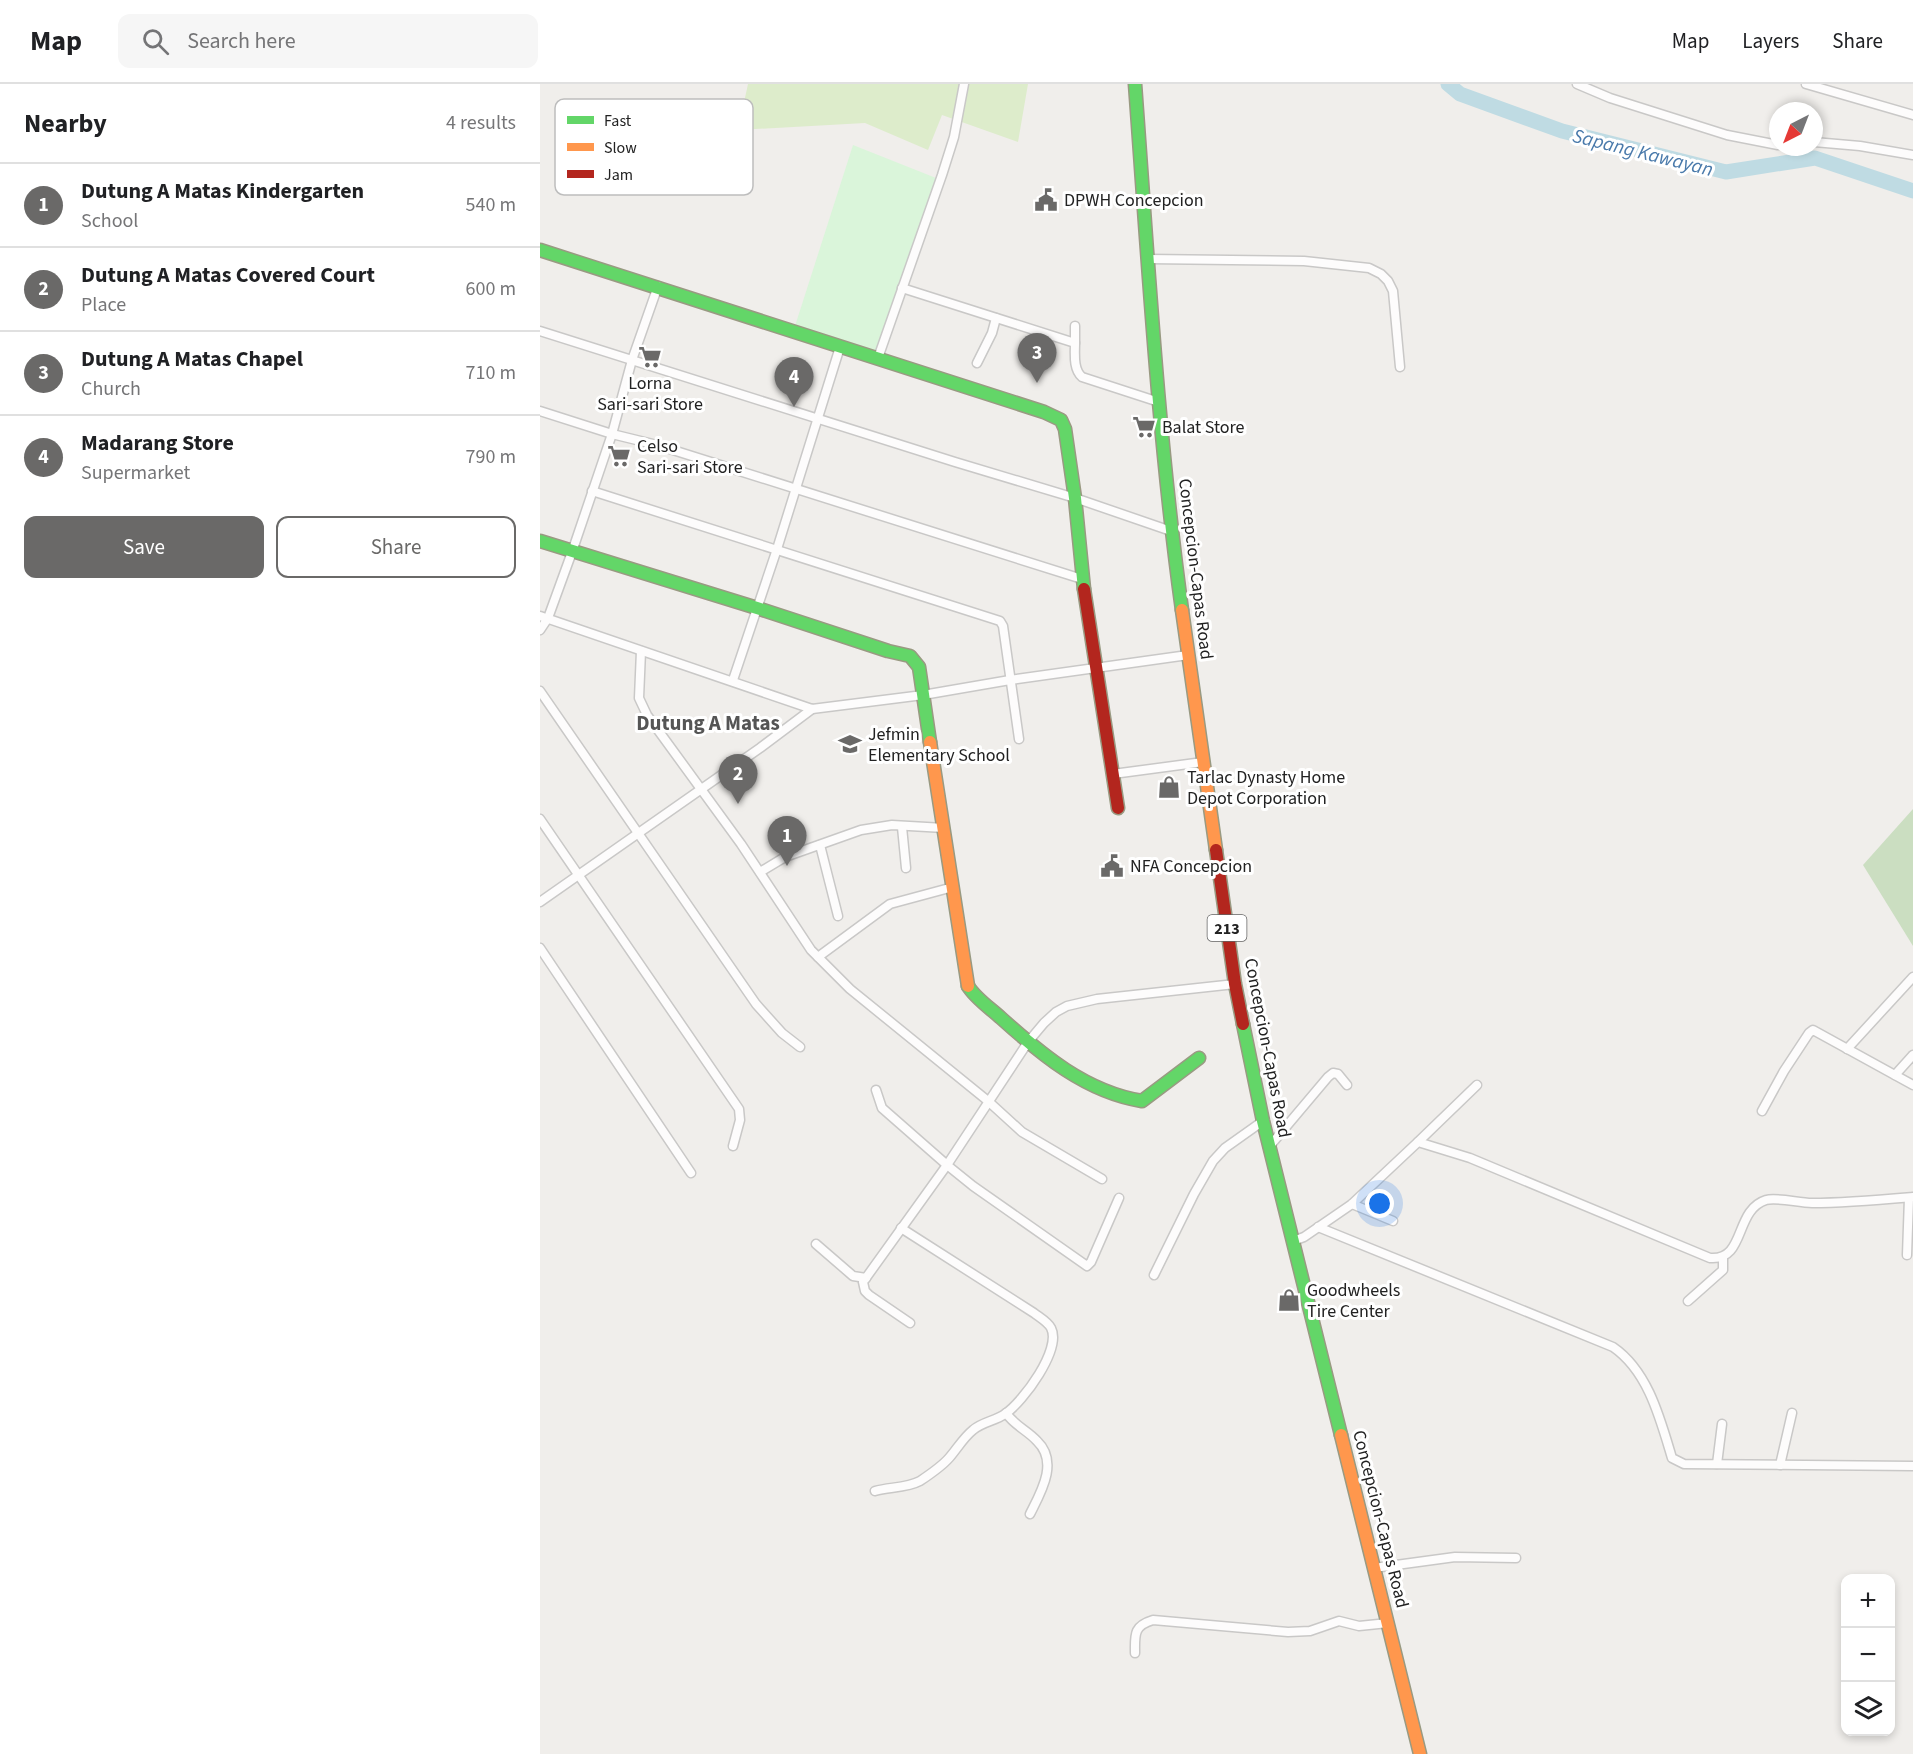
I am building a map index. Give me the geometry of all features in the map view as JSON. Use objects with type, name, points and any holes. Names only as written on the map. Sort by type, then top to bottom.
[{"type":"street","points":[[878,358],[954,137],[964,84]]},
{"type":"street","name":"Concepcion-Capas Road","points":[[1135,84],[1159,402],[1172,531],[1235,984],[1269,1147],[1420,1754]]},
{"type":"street","points":[[1577,84],[1610,98],[1727,135],[1769,143]]},
{"type":"street","points":[[1806,84],[1913,115]]},
{"type":"street","points":[[1823,143],[1913,155]]},
{"type":"street","points":[[540,250],[658,286],[1055,416],[1061,420],[1065,429],[1075,498],[1082,579],[1118,808]]},
{"type":"street","points":[[1148,259],[1304,261],[1369,268],[1381,274],[1393,291],[1400,367]]},
{"type":"street","points":[[540,630],[572,552],[612,434],[632,360],[658,286]]},
{"type":"street","points":[[902,288],[1075,343]]},
{"type":"street","points":[[977,363],[992,333],[996,318]]},
{"type":"street","points":[[1075,326],[1077,373],[1082,377],[1159,402]]},
{"type":"street","points":[[540,331],[1075,498],[1172,531]]},
{"type":"street","points":[[733,680],[777,549],[840,347]]},
{"type":"street","points":[[540,411],[1082,579]]},
{"type":"street","points":[[592,491],[1000,621],[1003,626],[1018,739]]},
{"type":"street","points":[[540,542],[910,656],[919,668],[968,988],[1028,1042],[1073,1075],[1098,1089],[1135,1101],[1143,1101],[1199,1059]]},
{"type":"street","points":[[544,617],[812,709],[923,695],[1010,680],[1188,655]]},
{"type":"street","points":[[641,651],[639,698],[647,715],[818,957],[850,989],[988,1101],[1022,1132],[1102,1179]]},
{"type":"street","points":[[540,691],[756,1004],[782,1033],[800,1047]]},
{"type":"street","points":[[540,902],[812,709]]},
{"type":"street","points":[[1113,774],[1203,762]]},
{"type":"street","points":[[540,819],[739,1109],[740,1120],[733,1146]]},
{"type":"street","points":[[760,872],[785,857],[861,830],[892,825],[944,828]]},
{"type":"street","points":[[902,827],[906,868]]},
{"type":"street","points":[[820,845],[838,916]]},
{"type":"street","points":[[818,957],[890,904],[953,888]]},
{"type":"street","points":[[540,948],[691,1173]]},
{"type":"street","points":[[1847,1048],[1913,976]]},
{"type":"street","points":[[910,1323],[865,1291],[863,1282],[947,1166],[1028,1042],[1044,1023],[1067,1006],[1132,994],[1235,984]]},
{"type":"street","points":[[1762,1111],[1784,1071],[1813,1030],[1913,1085]]},
{"type":"street","points":[[1895,1075],[1913,1055]]},
{"type":"street","points":[[1269,1147],[1333,1073],[1342,1077],[1347,1085]]},
{"type":"street","points":[[1293,1241],[1304,1237],[1352,1204],[1477,1085]]},
{"type":"street","points":[[876,1090],[882,1108],[947,1166],[1087,1266],[1091,1262],[1119,1198]]},
{"type":"street","points":[[1154,1275],[1213,1161],[1225,1148],[1263,1121]]},
{"type":"street","points":[[1418,1142],[1470,1158],[1710,1258],[1723,1257],[1732,1249],[1746,1218],[1767,1199],[1810,1203],[1911,1197],[1907,1255]]},
{"type":"street","points":[[1352,1204],[1393,1221]]},
{"type":"street","points":[[1318,1227],[1613,1347],[1626,1355],[1635,1365],[1659,1414],[1672,1458],[1684,1464],[1913,1466]]},
{"type":"street","points":[[875,1491],[919,1481],[948,1459],[978,1425],[996,1419],[1019,1403],[1039,1375],[1052,1344],[1053,1334],[1050,1326],[1034,1313],[901,1228]]},
{"type":"street","points":[[816,1244],[853,1276],[866,1278]]},
{"type":"street","points":[[1688,1301],[1723,1270],[1723,1257]]},
{"type":"street","points":[[1006,1413],[1013,1424],[1037,1440],[1047,1458],[1048,1470],[1044,1485],[1030,1514]]},
{"type":"street","points":[[1780,1465],[1792,1413]]},
{"type":"street","points":[[1717,1464],[1722,1424]]},
{"type":"street","points":[[1374,1568],[1455,1557],[1516,1558]]},
{"type":"street","points":[[1135,1653],[1136,1633],[1143,1624],[1153,1620],[1288,1632],[1310,1631],[1339,1621],[1359,1626],[1388,1623]]},
{"type":"green space","points":[[748,84],[1028,84],[1018,142],[942,115],[928,150],[865,123],[753,129],[753,99],[745,99]]},
{"type":"green space","points":[[853,145],[936,178],[876,354],[795,326]]},
{"type":"green space","points":[[1913,809],[1913,946],[1863,865]]},
{"type":"waterway","name":"Sapang Kawayan","points":[[1448,84],[1460,94],[1562,131],[1726,172],[1815,158],[1913,191]]},
{"type":"traffic: fast","points":[[1135,84],[1160,414],[1182,610]]},
{"type":"traffic: fast","points":[[540,250],[1044,412],[1061,420],[1065,429],[1075,498],[1084,589]]},
{"type":"traffic: fast","points":[[540,541],[910,656],[919,667],[930,742]]},
{"type":"traffic: fast","points":[[968,986],[983,1003],[1049,1058],[1084,1081],[1122,1096],[1142,1101],[1199,1058]]},
{"type":"traffic: fast","points":[[1243,1024],[1263,1121],[1341,1435]]},
{"type":"traffic: slow","points":[[1182,610],[1216,850]]},
{"type":"traffic: slow","points":[[930,742],[968,986]]},
{"type":"traffic: slow","points":[[1341,1435],[1420,1754]]},
{"type":"traffic: jam","points":[[1084,589],[1118,808]]},
{"type":"traffic: jam","points":[[1216,850],[1243,1024]]},
{"type":"place","name":"DPWH Concepcion","points":[[1046,200]]},
{"type":"place","name":"Lorna Sari-sari Store","points":[[650,357]]},
{"type":"place","name":"Dutung A Matas Chapel","points":[[1037,383]]},
{"type":"place","name":"Madarang Store","points":[[794,407]]},
{"type":"place","name":"Balat Store","points":[[1144,427]]},
{"type":"place","name":"Celso Sari-sari Store","points":[[619,456]]},
{"type":"place","name":"Jefmin Elementary School","points":[[850,744]]},
{"type":"place","name":"Tarlac Dynasty Home Depot Corporation","points":[[1169,787]]},
{"type":"place","name":"Dutung A Matas Covered Court","points":[[738,804]]},
{"type":"place","name":"Dutung A Matas Kindergarten","points":[[787,866]]},
{"type":"place","name":"NFA Concepcion","points":[[1112,866]]},
{"type":"place","name":"Goodwheels Tire Center","points":[[1289,1300]]},
{"type":"district","name":"Dutung A Matas","points":[[708,723]]}]
